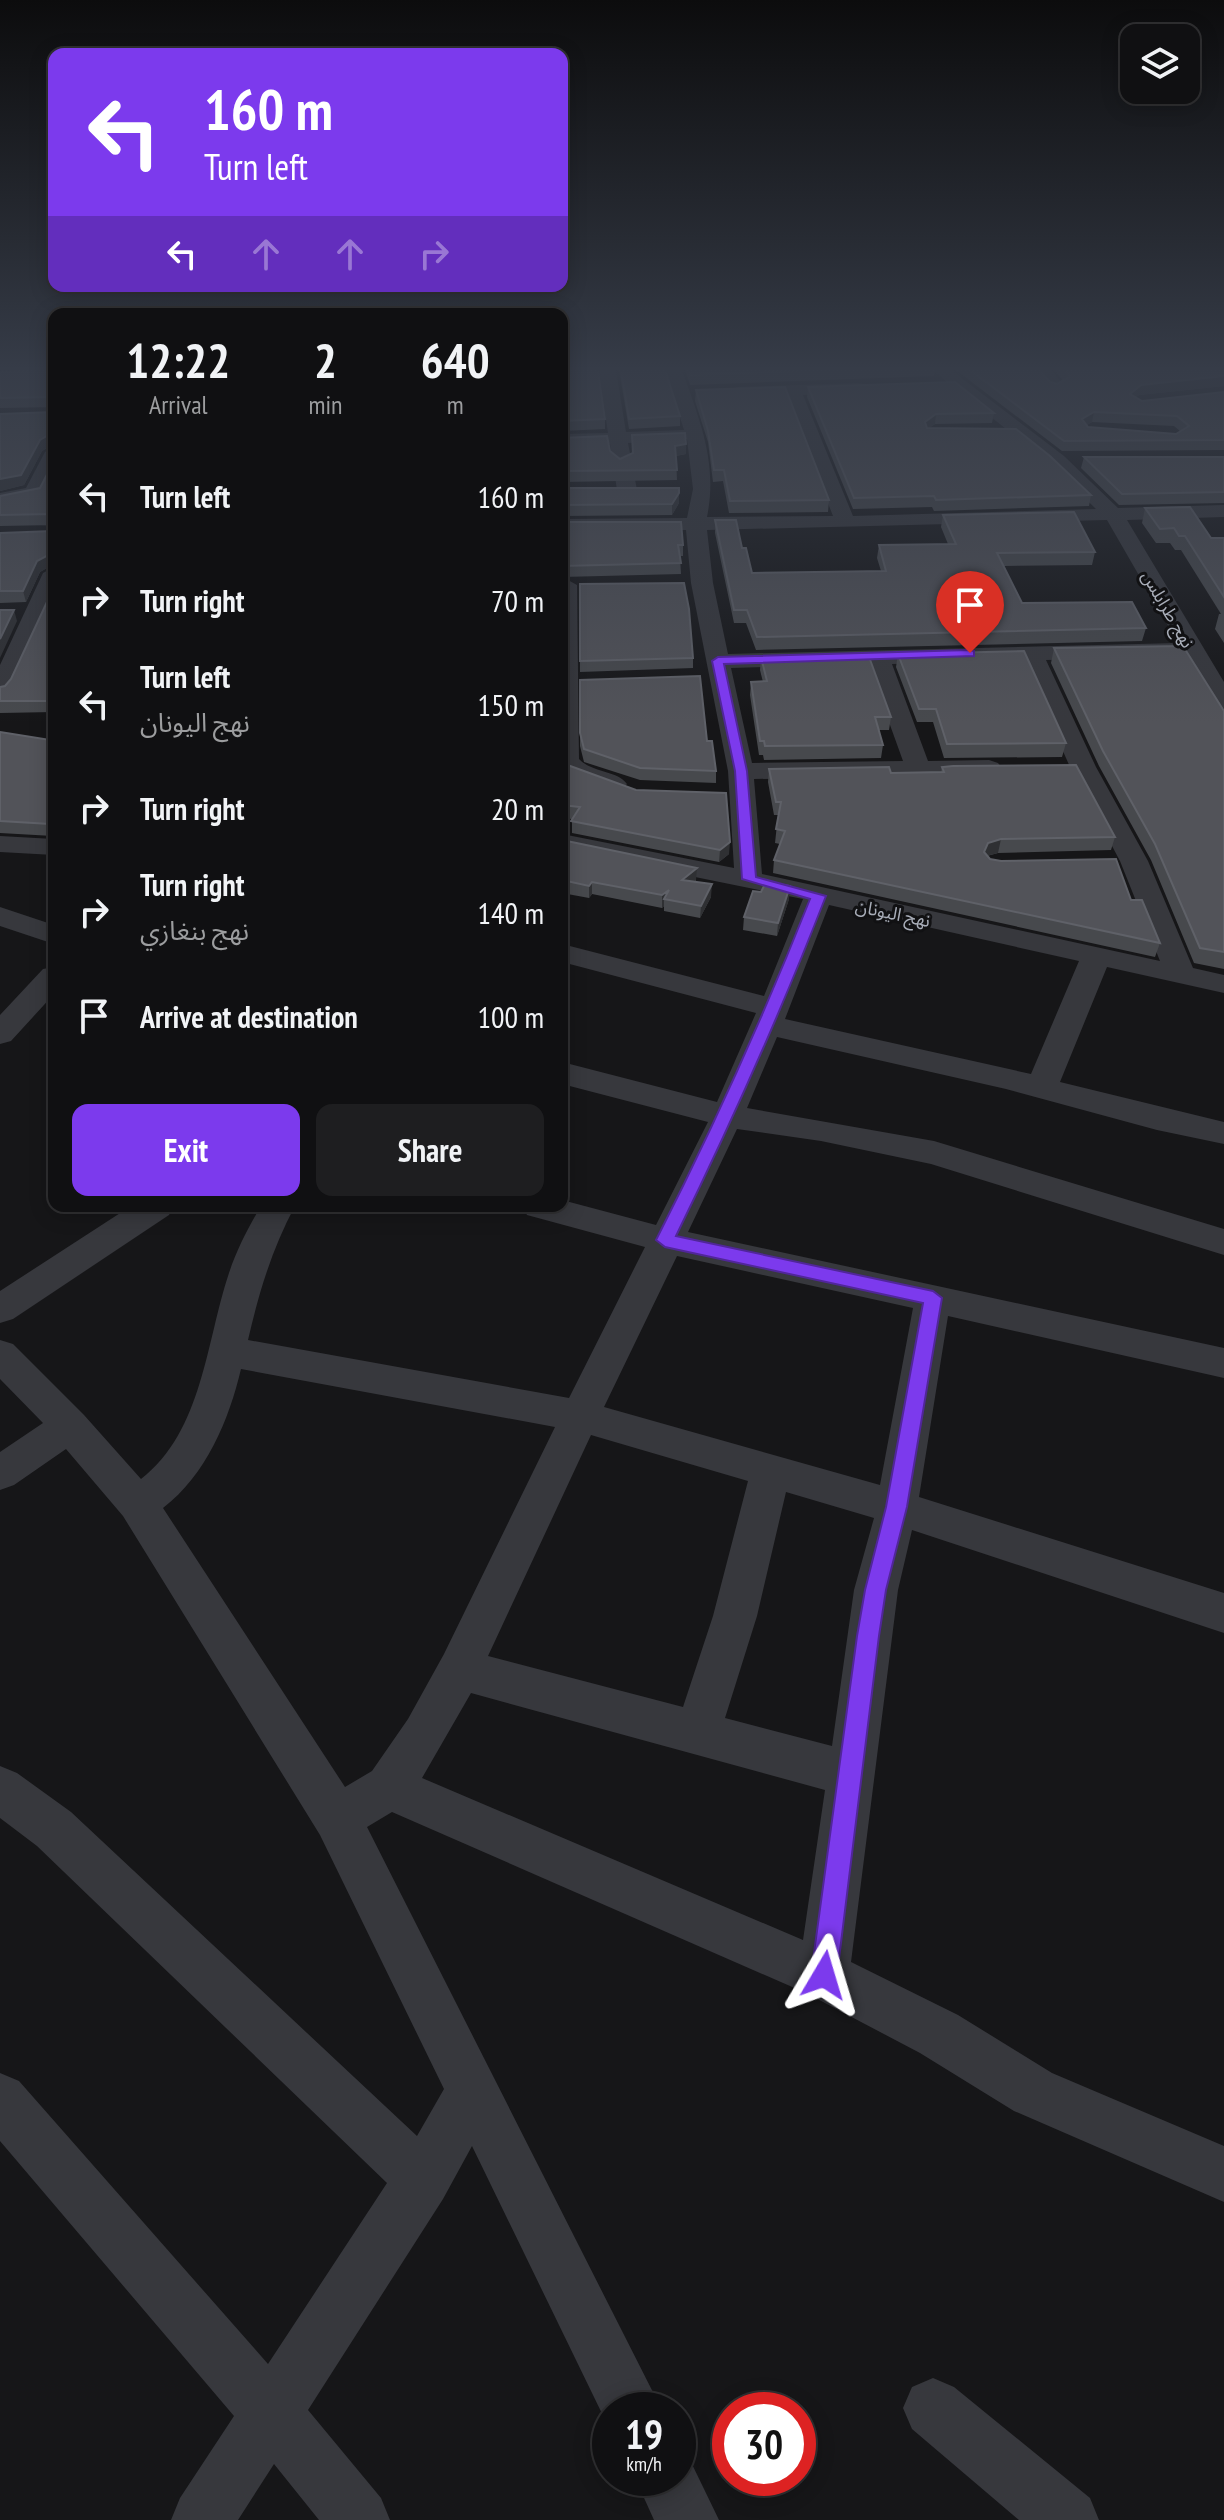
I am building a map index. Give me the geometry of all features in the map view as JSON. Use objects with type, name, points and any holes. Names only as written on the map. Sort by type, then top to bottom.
[{"type":"street","points":[[0,499],[33,493],[36,488]]},
{"type":"street","points":[[601,491],[634,490],[633,488]]},
{"type":"street","points":[[696,488],[695,583],[742,783],[749,879]]},
{"type":"street","points":[[831,488],[845,522]]},
{"type":"street","name":"نهج طرابلس","points":[[1086,488],[1114,515],[1224,702]]},
{"type":"street","points":[[568,525],[845,522],[1224,511]]},
{"type":"street","points":[[569,585],[569,680]]},
{"type":"street","points":[[0,690],[48,587]]},
{"type":"street","points":[[13,611],[38,611]]},
{"type":"street","points":[[26,637],[48,636]]},
{"type":"street","points":[[714,672],[877,656],[1191,650]]},
{"type":"street","points":[[1031,652],[1083,767],[1134,861],[1181,975]]},
{"type":"street","points":[[877,656],[919,770]]},
{"type":"street","points":[[568,760],[571,769],[636,791]]},
{"type":"street","points":[[1053,767],[1083,767]]},
{"type":"street","points":[[716,795],[742,783],[919,770],[1008,768]]},
{"type":"street","name":"نهج اليونان","points":[[568,843],[749,879],[1224,984]]},
{"type":"street","points":[[0,844],[48,847]]},
{"type":"street","points":[[1104,862],[1134,861]]},
{"type":"street","points":[[337,1818],[389,1787],[424,1735],[460,1669],[579,1416],[727,1116],[771,1016],[818,896]]},
{"type":"street","points":[[0,916],[48,933]]},
{"type":"street","points":[[568,955],[771,1016],[1157,1119],[1224,1133]]},
{"type":"street","points":[[1041,1088],[1096,957]]},
{"type":"street","points":[[0,1034],[40,1013],[48,992]]},
{"type":"street","points":[[568,1075],[727,1116],[821,1130],[934,1153],[1224,1242]]},
{"type":"street","points":[[0,1309],[148,1212]]},
{"type":"street","points":[[138,1504],[170,1478],[187,1453],[218,1387],[252,1252],[275,1212]]},
{"type":"street","points":[[561,1212],[665,1240],[1224,1363]]},
{"type":"street","points":[[824,1975],[876,1590],[897,1507],[933,1298]]},
{"type":"street","points":[[227,1351],[579,1416],[897,1507],[1224,1613]]},
{"type":"street","points":[[0,1355],[70,1426],[138,1504],[337,1818],[623,2392]]},
{"type":"street","points":[[0,1473],[70,1426]]},
{"type":"street","points":[[698,1733],[735,1616],[771,1471]]},
{"type":"street","points":[[460,1669],[850,1774]]},
{"type":"street","points":[[389,1787],[824,1975],[939,2034],[1033,2092],[1224,2174]]},
{"type":"street","points":[[0,1789],[54,1829],[423,2179]]},
{"type":"street","points":[[202,2520],[423,2179],[472,2093]]},
{"type":"street","points":[[0,2100],[272,2414],[359,2520]]},
{"type":"street","points":[[933,2408],[1068,2520]]},
{"type":"street","points":[[675,2496],[688,2520]]},
{"type":"building","points":[[48,488],[48,514],[0,515],[0,496]]},
{"type":"building","points":[[568,488],[679,488],[672,504],[568,505]]},
{"type":"building","points":[[727,488],[824,488],[829,500],[730,501]]},
{"type":"building","points":[[850,488],[1083,488],[1091,495],[936,500],[934,496],[854,498]]},
{"type":"building","points":[[1115,488],[1224,488],[1224,492],[1122,494]]},
{"type":"building","points":[[1190,507],[1211,538],[1224,538],[1224,597],[1185,536],[1179,536],[1174,528],[1160,529],[1145,508]]},
{"type":"building","points":[[1074,512],[1095,552],[997,553],[1022,603],[1132,602],[1146,628],[757,637],[747,610],[734,610],[715,520],[736,520],[752,573],[886,571],[879,545],[956,544],[943,515]]},
{"type":"building","points":[[568,522],[681,522],[683,545],[678,545],[681,563],[568,566]]},
{"type":"building","points":[[48,531],[48,555],[37,561],[23,591],[0,591],[0,533]]},
{"type":"building","points":[[684,583],[693,658],[580,661],[580,584]]},
{"type":"building","points":[[48,600],[48,701],[0,701],[0,687],[11,679]]},
{"type":"building","points":[[0,610],[14,610],[0,639]]},
{"type":"building","points":[[1183,646],[1224,711],[1224,952],[1200,948],[1155,844],[1103,751],[1054,648]]},
{"type":"building","points":[[1024,651],[1066,743],[947,744],[936,709],[919,709],[898,654]]},
{"type":"building","points":[[868,654],[891,717],[875,717],[883,745],[765,746],[764,741],[760,741],[751,682],[767,681],[761,657]]},
{"type":"building","points":[[700,676],[707,741],[712,741],[716,771],[640,768],[584,749],[580,733],[580,680]]},
{"type":"building","points":[[0,732],[48,740],[48,824],[0,821]]},
{"type":"building","points":[[568,765],[636,790],[726,793],[730,842],[720,850],[571,821],[580,807],[568,806]]},
{"type":"building","points":[[1076,765],[1115,837],[1001,839],[988,843],[984,852],[990,859],[1001,861],[1116,859],[1131,900],[1142,900],[1160,943],[774,860],[785,831],[776,829],[781,802],[776,802],[769,769],[889,767],[891,773],[944,772],[942,767],[953,766]]},
{"type":"building","points":[[568,841],[697,868],[682,880],[712,884],[701,906],[664,899],[669,890],[662,895],[592,882],[589,886],[568,881]]},
{"type":"building","points":[[766,882],[790,886],[778,923],[744,917],[753,891],[761,892]]},
{"type":"route","points":[[824,1975],[868,1636],[897,1507],[933,1298],[665,1240],[727,1116],[818,896],[749,879],[741,771],[718,661],[970,653]]}]
